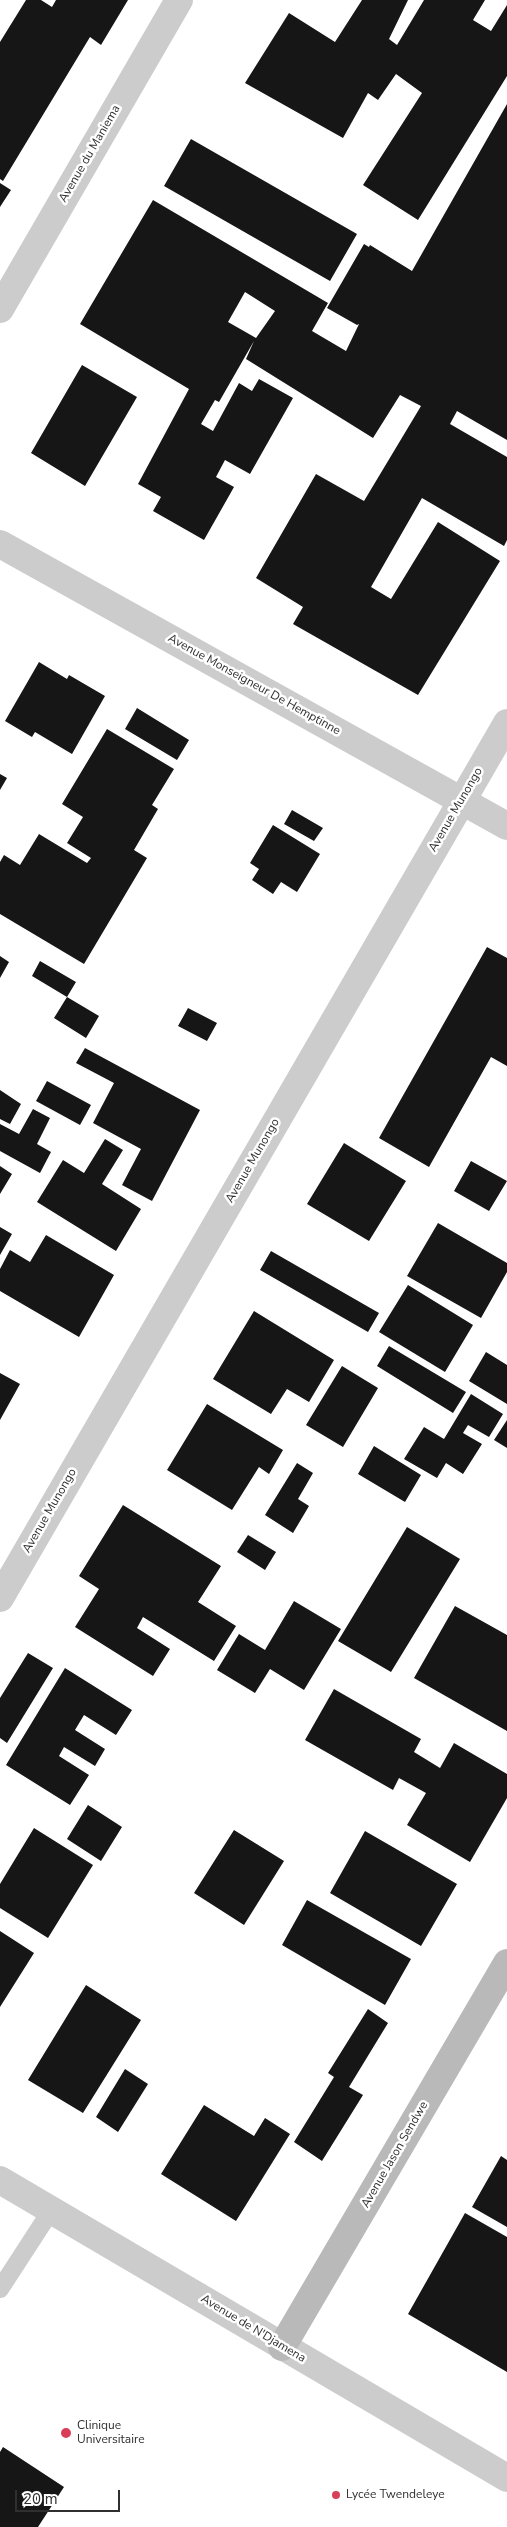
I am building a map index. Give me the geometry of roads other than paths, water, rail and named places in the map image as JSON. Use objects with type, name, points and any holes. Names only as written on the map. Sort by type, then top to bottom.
[{"type":"street","name":"Avenue du Maniema","points":[[0,309],[180,0]]},
{"type":"street","name":"Avenue Monseigneur De Hemptinne","points":[[0,544],[507,826]]},
{"type":"street","name":"Avenue Munongo","points":[[0,1598],[507,723]]},
{"type":"street","name":"Avenue Jason Sendwe","points":[[282,2347],[507,1963]]},
{"type":"street","name":"Avenue de N'Djamena","points":[[0,2180],[507,2478]]},
{"type":"lane","points":[[0,2290],[52,2209]]},
{"type":"place","name":"Clinique Universitaire","points":[[66,2433]]},
{"type":"place","name":"Lycée Twendeleye","points":[[336,2495]]}]
